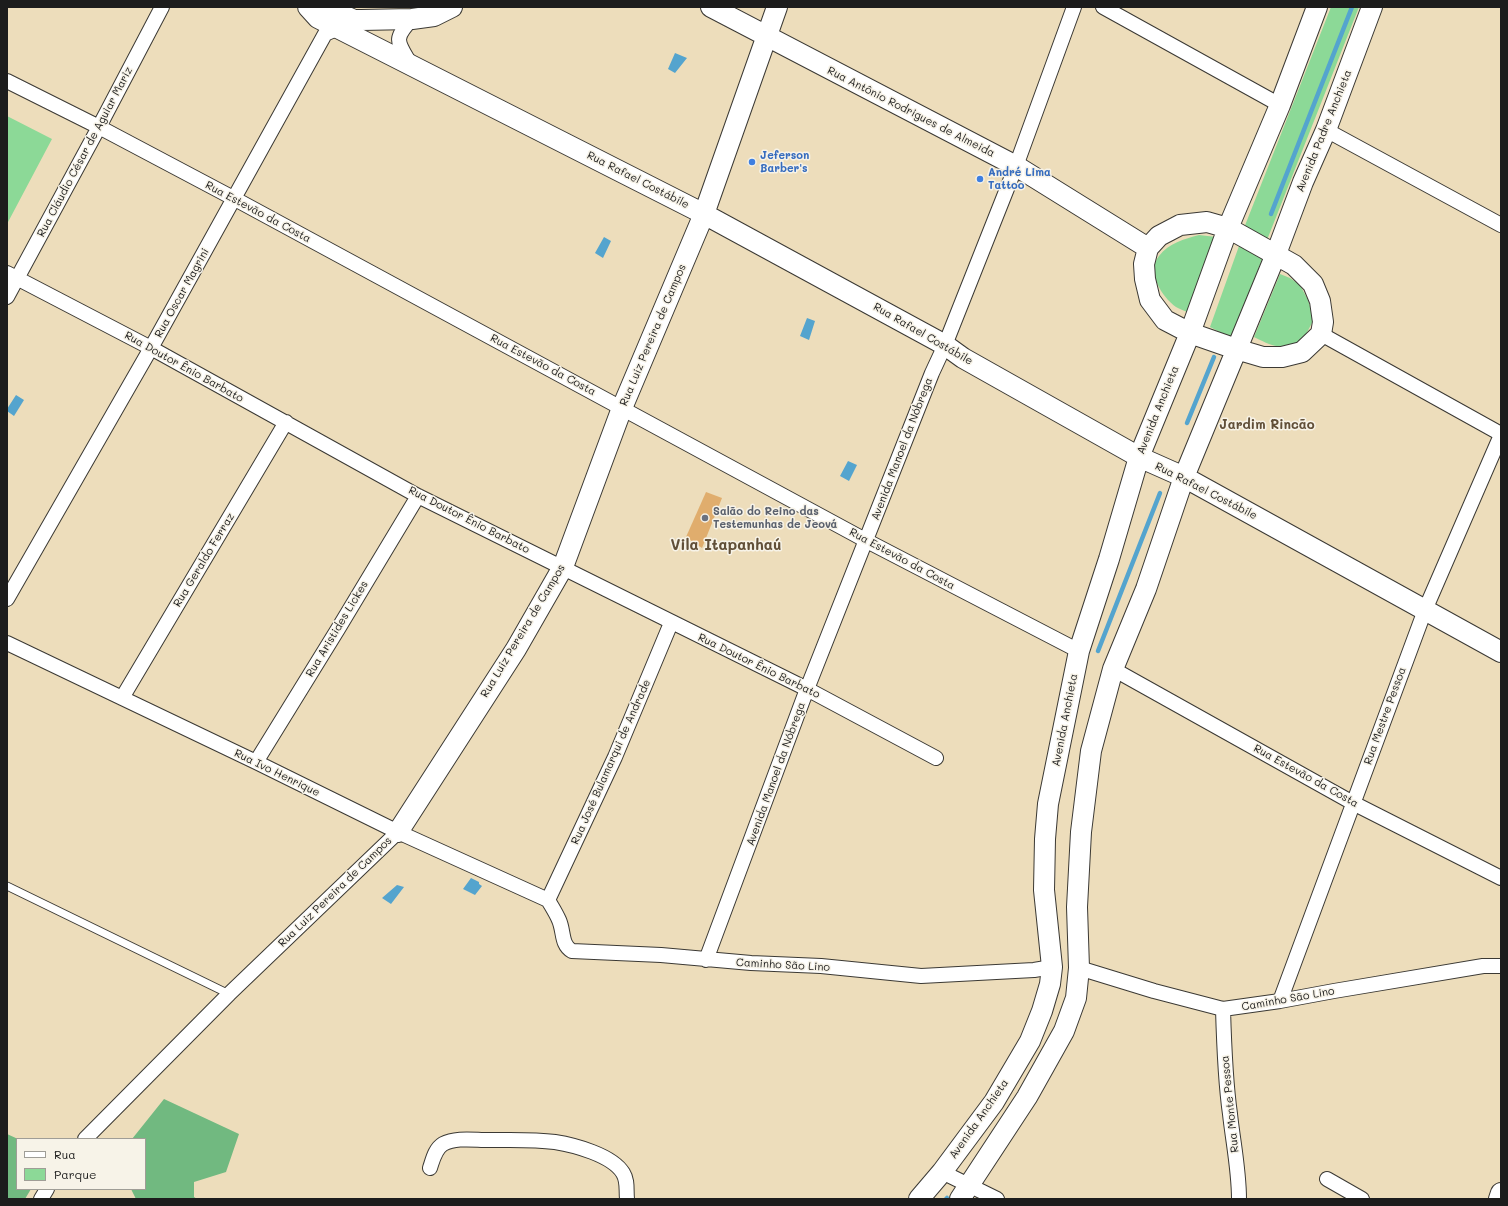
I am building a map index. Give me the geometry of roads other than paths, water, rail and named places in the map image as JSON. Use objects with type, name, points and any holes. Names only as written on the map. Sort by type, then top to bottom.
[{"type":"street","name":"Rua Cláudio César de Aguiar Mariz","points":[[7,297],[12,276],[99,127],[162,7]]},
{"type":"street","points":[[308,7],[318,18],[346,24],[434,16],[452,7]]},
{"type":"street","points":[[325,7],[346,24]]},
{"type":"street","name":"Rua Antônio Rodrigues de Almeida","points":[[711,7],[1016,166],[1148,248]]},
{"type":"street","name":"Rua Luiz Pereira de Campos","points":[[86,1138],[229,994],[398,832],[516,649],[563,567],[622,408],[704,214],[777,7]]},
{"type":"street","name":"Avenida Manoel da Nóbrega","points":[[706,960],[807,690],[932,373],[945,345],[1016,166],[1074,7]]},
{"type":"street","points":[[1103,7],[1280,105]]},
{"type":"street","points":[[1228,228],[1280,105],[1317,7]]},
{"type":"street","name":"Avenida Padre Anchieta","points":[[1276,254],[1303,182],[1326,130],[1372,7]]},
{"type":"street","points":[[411,66],[400,46],[399,38],[402,30],[412,19]]},
{"type":"street","name":"Rua Rafael Costábile","points":[[346,24],[411,66],[704,214],[945,345],[963,358],[1139,457],[1184,477],[1501,652]]},
{"type":"street","name":"Rua Oscar Magrini","points":[[7,599],[235,199],[325,34],[346,24]]},
{"type":"street","name":"Rua Estevão da Costa","points":[[7,81],[99,127],[235,199],[867,541],[1079,651]]},
{"type":"street","points":[[1326,130],[1501,225]]},
{"type":"street","points":[[1208,222],[1228,228],[1294,264],[1313,284],[1320,301],[1323,322],[1321,334],[1302,352],[1282,357],[1263,356],[1236,349],[1190,333],[1165,320],[1150,300],[1145,278],[1144,264],[1148,248],[1159,236],[1180,225],[1208,222]]},
{"type":"street","name":"Avenida Anchieta","points":[[919,1199],[942,1172],[994,1102],[1030,1041],[1042,1011],[1050,984],[1052,967],[1044,890],[1045,839],[1048,804],[1079,651],[1109,559],[1139,457],[1190,333],[1228,228]]},
{"type":"street","points":[[965,1192],[1027,1097],[1064,1032],[1076,998],[1079,968],[1077,907],[1081,832],[1091,751],[1114,669],[1146,589],[1184,477],[1276,254]]},
{"type":"street","name":"Rua Doutor Ênio Barbato","points":[[12,276],[151,348],[418,496],[807,690],[936,758]]},
{"type":"street","points":[[1321,334],[1501,434]]},
{"type":"street","name":"Rua Geraldo Ferraz","points":[[122,698],[286,422]]},
{"type":"street","name":"Rua Mestre Pessoa","points":[[1280,1001],[1425,610],[1501,434]]},
{"type":"street","name":"Rua Aristides Lickes","points":[[256,762],[418,496]]},
{"type":"street","name":"Rua José Bulamarqui de Andrade","points":[[548,900],[615,757],[671,623]]},
{"type":"street","name":"Rua Ivo Henrique","points":[[7,643],[256,762],[398,832],[548,900]]},
{"type":"street","name":"Rua Estevão da Costa","points":[[1114,669],[1353,803],[1501,878]]},
{"type":"street","name":"Caminho São Lino","points":[[548,900],[562,927],[565,944],[568,949],[572,951],[646,954],[706,960],[821,966],[921,976],[1034,970],[1052,967]]},
{"type":"street","name":"Caminho São Lino","points":[[1079,968],[1154,991],[1223,1009],[1280,1001],[1483,966],[1501,966]]},
{"type":"street","name":"Rua Monte Pessoa","points":[[1223,1009],[1227,1085],[1237,1161],[1239,1199]]},
{"type":"street","points":[[430,1168],[435,1154],[442,1145],[462,1139],[556,1142],[598,1154],[613,1163],[622,1172],[627,1182],[627,1199]]},
{"type":"street","points":[[942,1172],[965,1192],[997,1199]]},
{"type":"street","points":[[1327,1179],[1362,1199]]},
{"type":"street","points":[[41,1199],[46,1190]]},
{"type":"street","points":[[1499,1199],[1501,1193]]},
{"type":"lane","points":[[7,886],[229,994]]},
{"type":"water","points":[[675,53],[687,58],[675,73],[668,69]]},
{"type":"water","points":[[604,237],[611,241],[603,258],[595,253]]},
{"type":"water","points":[[807,318],[815,321],[809,340],[800,336]]},
{"type":"water","points":[[16,395],[24,400],[14,416],[7,411],[7,409]]},
{"type":"water","points":[[848,461],[857,465],[849,481],[840,476]]},
{"type":"water","points":[[471,878],[479,882],[482,886],[475,895],[463,889]]},
{"type":"water","points":[[397,885],[404,887],[391,904],[382,898]]},
{"type":"waterway","points":[[1271,214],[1352,7]]},
{"type":"waterway","points":[[1187,423],[1214,357]]},
{"type":"waterway","points":[[1098,651],[1160,493]]},
{"type":"place","name":"Jeferson Barber's","points":[[752,162]]},
{"type":"place","name":"André Lima Tattoo","points":[[980,179]]},
{"type":"place","name":"Salão do Reino das Testemunhas de Jeová","points":[[705,518]]},
{"type":"district","name":"Jardim Rincão","points":[[1267,425]]},
{"type":"district","name":"Vila Itapanhaú","points":[[726,545]]}]
